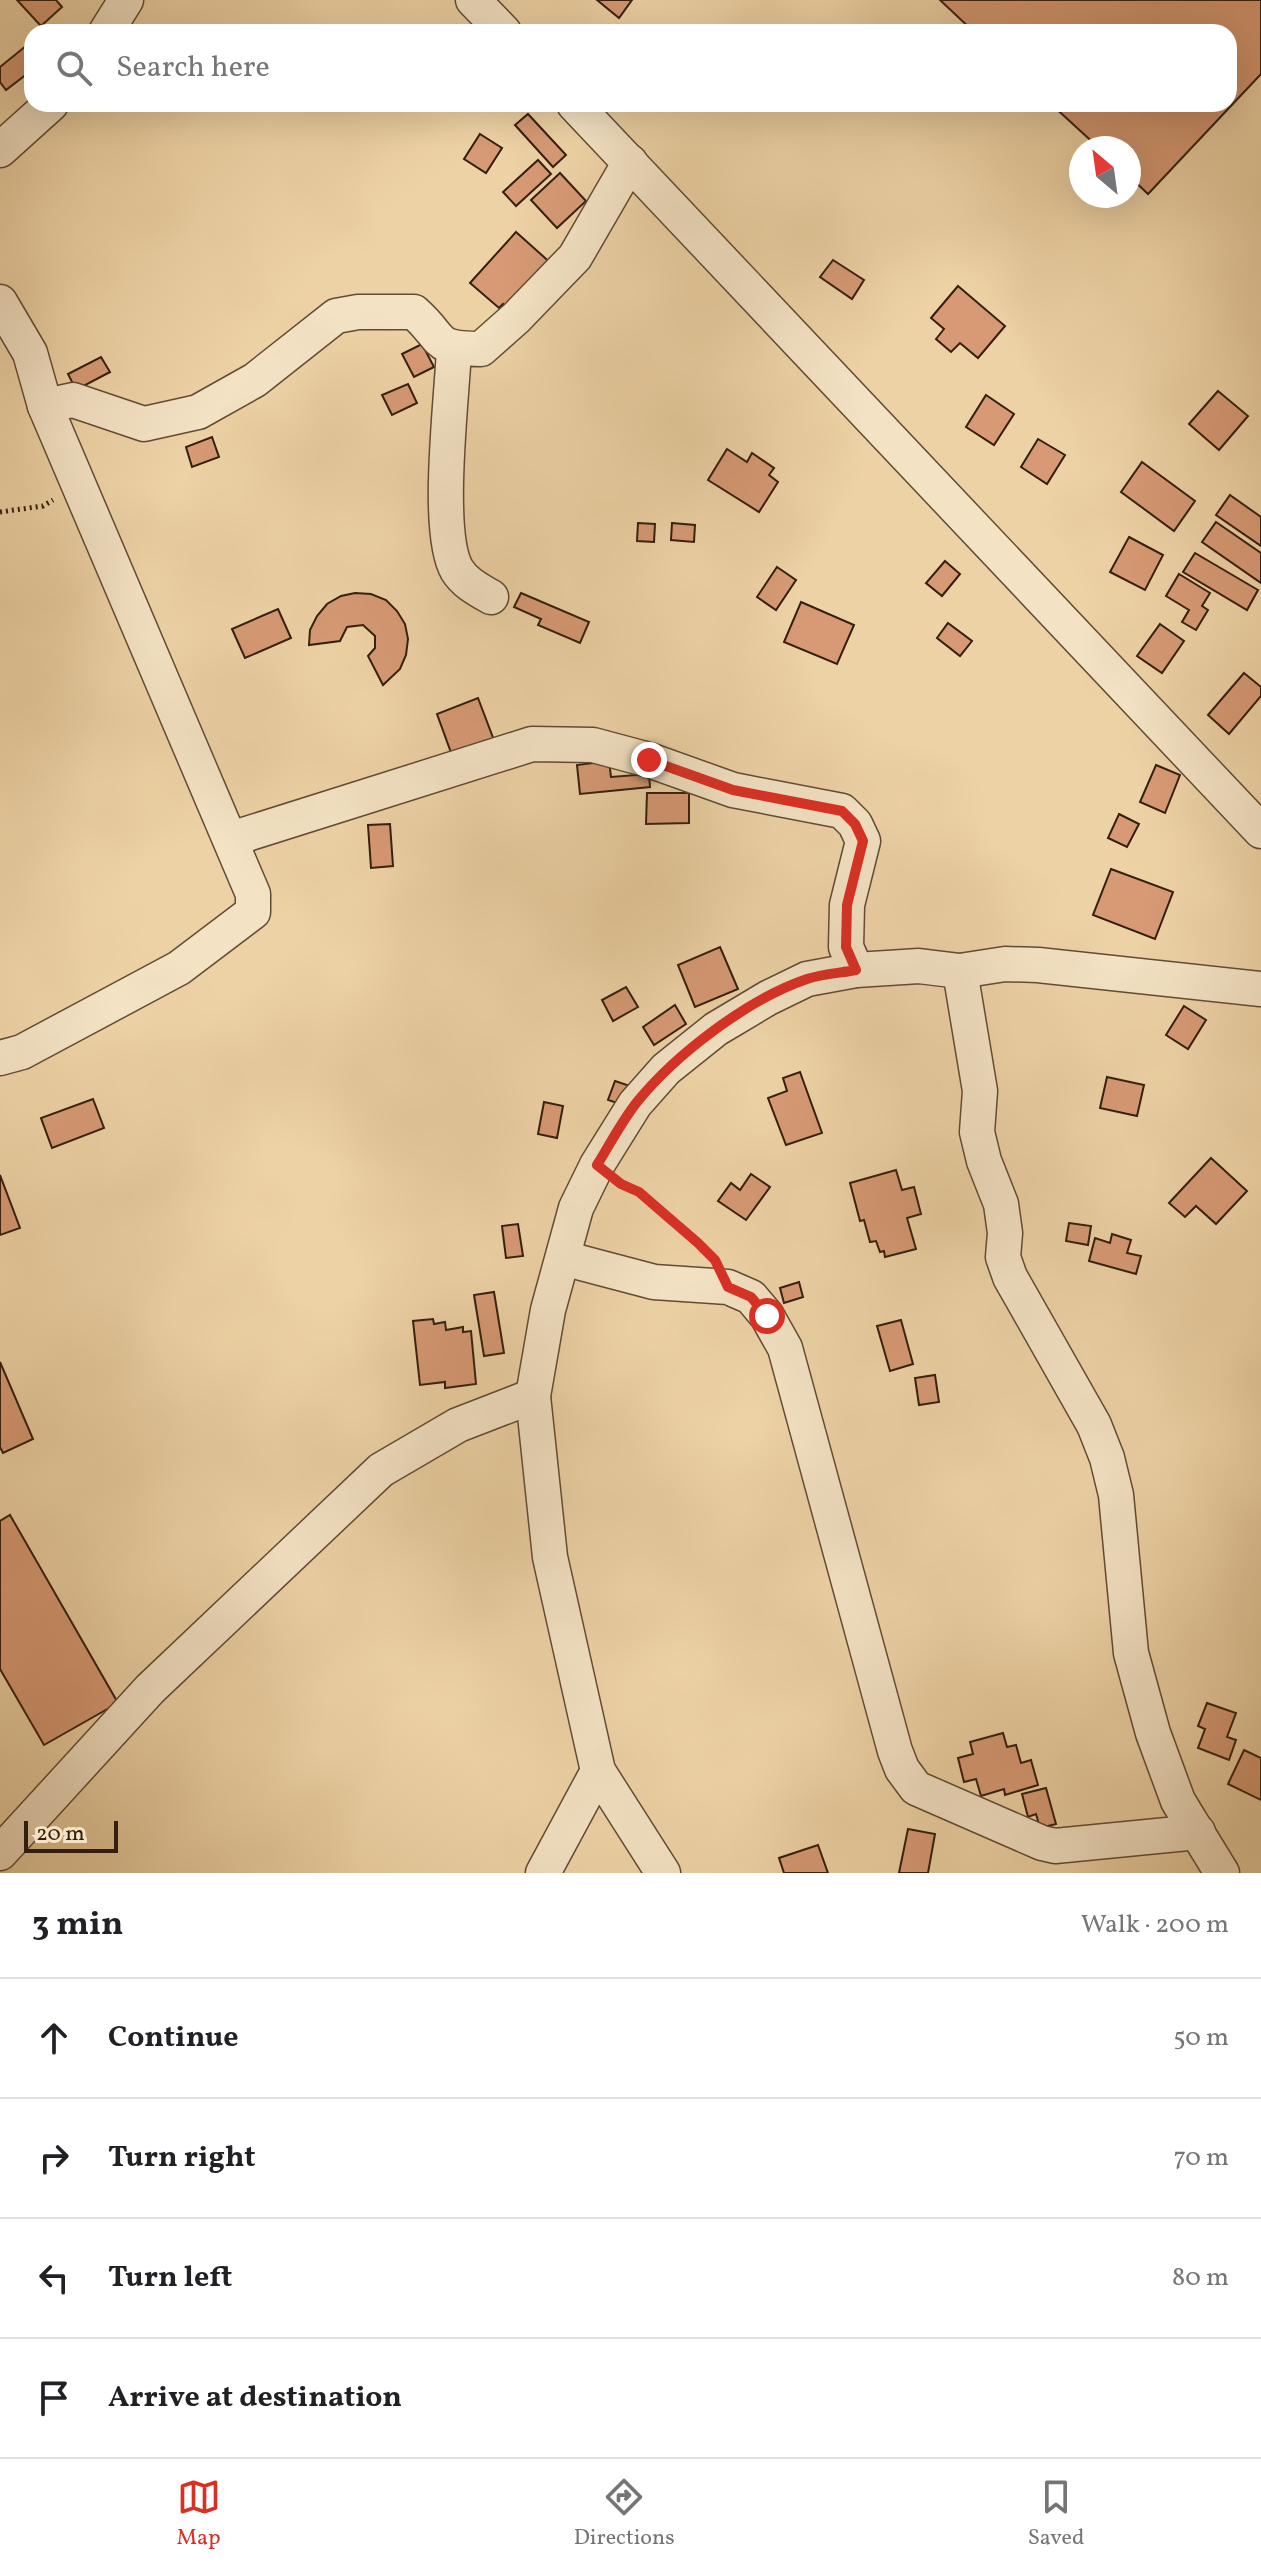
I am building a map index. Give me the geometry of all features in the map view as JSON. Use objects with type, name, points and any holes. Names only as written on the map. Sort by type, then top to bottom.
[{"type":"street","points":[[111,24],[126,0]]},
{"type":"street","points":[[473,0],[496,24]]},
{"type":"street","points":[[0,150],[42,112]]},
{"type":"street","points":[[582,112],[1261,831]]},
{"type":"street","points":[[45,406],[73,400],[144,424],[198,412],[255,380],[336,316],[358,312],[414,312],[429,325],[438,341],[454,349],[481,349],[575,257],[630,162]]},
{"type":"street","points":[[0,302],[30,353],[45,406],[253,894],[253,912],[179,968],[22,1052],[0,1058]]},
{"type":"street","points":[[454,349],[446,519],[448,548],[458,571],[471,585],[491,597]]},
{"type":"street","points":[[231,839],[532,744],[593,745],[649,760],[733,790],[842,811],[855,824],[863,841],[847,905],[846,947],[856,970]]},
{"type":"street","points":[[663,1873],[598,1771],[550,1557],[533,1396],[548,1310],[576,1208],[597,1165],[635,1104],[666,1069],[716,1029],[807,979],[856,970],[919,966],[960,971],[1005,964],[1261,989]]},
{"type":"street","points":[[960,971],[980,1091],[977,1132],[984,1161],[1001,1204],[1005,1233],[1003,1257],[1010,1277],[1094,1425],[1107,1458],[1116,1495],[1131,1653],[1153,1733],[1178,1801],[1222,1873]]},
{"type":"street","points":[[563,1258],[654,1282],[728,1287],[751,1297],[767,1316],[785,1348],[895,1751],[902,1769],[916,1788],[1055,1846],[1198,1832]]},
{"type":"street","points":[[0,1853],[150,1689],[381,1470],[458,1425],[533,1396]]},
{"type":"street","points":[[543,1873],[598,1771]]},
{"type":"path","points":[[0,512],[43,506],[79,485]]},
{"type":"path","points":[[597,1165],[621,1184],[639,1192],[698,1243],[715,1260],[728,1287]]},
{"type":"building","points":[[17,0],[56,0],[62,7],[43,24],[39,24]]},
{"type":"building","points":[[597,0],[632,0],[619,18]]},
{"type":"building","points":[[940,0],[1261,0],[1261,74],[1237,99],[1237,24],[966,24]]},
{"type":"building","points":[[24,48],[24,76],[6,90],[0,82],[0,67]]},
{"type":"building","points":[[1060,112],[1225,112],[1148,194],[1141,187],[1141,136],[1086,136]]},
{"type":"building","points":[[528,114],[566,155],[553,167],[515,125]]},
{"type":"building","points":[[480,134],[502,148],[486,173],[464,159]]},
{"type":"building","points":[[538,160],[551,174],[516,206],[503,192]]},
{"type":"building","points":[[560,173],[586,201],[557,228],[531,200]]},
{"type":"building","points":[[516,232],[554,266],[508,309],[503,304],[499,308],[470,283]]},
{"type":"building","points":[[833,260],[864,280],[852,299],[820,277]]},
{"type":"building","points":[[958,286],[1005,326],[978,358],[960,343],[951,352],[936,339],[944,329],[931,318]]},
{"type":"building","points":[[422,344],[434,367],[414,377],[402,354]]},
{"type":"building","points":[[101,357],[110,372],[76,390],[68,374]]},
{"type":"building","points":[[408,384],[417,403],[392,415],[382,395]]},
{"type":"building","points":[[1218,391],[1248,416],[1219,450],[1189,424]]},
{"type":"building","points":[[986,395],[1014,414],[994,445],[966,427]]},
{"type":"building","points":[[212,437],[219,457],[192,467],[186,447]]},
{"type":"building","points":[[1038,439],[1065,455],[1047,484],[1021,467]]},
{"type":"building","points":[[727,449],[747,462],[752,453],[774,468],[769,475],[778,482],[759,512],[708,480]]},
{"type":"building","points":[[1142,462],[1195,501],[1174,531],[1121,492]]},
{"type":"building","points":[[1230,495],[1261,517],[1261,546],[1216,515]]},
{"type":"building","points":[[1216,522],[1261,553],[1261,583],[1202,542]]},
{"type":"building","points":[[638,523],[655,524],[654,542],[637,541]]},
{"type":"building","points":[[672,523],[695,525],[694,542],[671,540]]},
{"type":"building","points":[[1129,537],[1163,555],[1145,590],[1110,572]]},
{"type":"building","points":[[1195,553],[1258,590],[1247,610],[1183,572]]},
{"type":"building","points":[[945,561],[960,574],[942,596],[926,583]]},
{"type":"building","points":[[777,567],[796,580],[776,610],[757,597]]},
{"type":"building","points":[[1179,574],[1210,593],[1202,606],[1208,610],[1196,630],[1182,622],[1189,610],[1166,596]]},
{"type":"building","points":[[355,593],[371,594],[386,600],[405,624],[408,639],[406,655],[400,669],[383,685],[368,656],[375,648],[375,636],[363,625],[347,627],[340,641],[309,645],[310,630],[327,604]]},
{"type":"building","points":[[521,593],[589,622],[580,643],[538,625],[541,619],[514,607]]},
{"type":"building","points":[[801,602],[854,625],[837,664],[784,642]]},
{"type":"building","points":[[278,609],[291,638],[245,658],[232,629]]},
{"type":"building","points":[[948,623],[972,641],[960,656],[937,638]]},
{"type":"building","points":[[1160,624],[1184,641],[1162,673],[1137,656]]},
{"type":"building","points":[[1244,673],[1261,687],[1261,696],[1229,734],[1208,715]]},
{"type":"building","points":[[478,698],[495,743],[453,758],[437,714]]},
{"type":"building","points":[[609,761],[611,777],[649,774],[650,787],[580,794],[577,765]]},
{"type":"building","points":[[1156,765],[1180,775],[1165,813],[1140,802]]},
{"type":"building","points":[[647,793],[689,793],[689,823],[646,824]]},
{"type":"building","points":[[1119,814],[1139,824],[1127,847],[1108,838]]},
{"type":"building","points":[[390,824],[393,866],[371,868],[368,825]]},
{"type":"building","points":[[1111,869],[1173,892],[1155,939],[1093,915]]},
{"type":"building","points":[[720,947],[738,989],[695,1007],[678,965]]},
{"type":"building","points":[[626,987],[638,1007],[613,1021],[602,1000]]},
{"type":"building","points":[[675,1005],[686,1024],[654,1045],[643,1027]]},
{"type":"building","points":[[1184,1006],[1206,1020],[1188,1049],[1166,1035]]},
{"type":"building","points":[[800,1072],[822,1133],[786,1145],[768,1098],[787,1091],[783,1078]]},
{"type":"building","points":[[1107,1077],[1144,1085],[1137,1116],[1100,1108]]},
{"type":"building","points":[[615,1081],[633,1087],[626,1106],[608,1100]]},
{"type":"building","points":[[93,1099],[104,1128],[52,1148],[41,1118]]},
{"type":"building","points":[[544,1102],[563,1106],[557,1138],[538,1134]]},
{"type":"building","points":[[1211,1158],[1247,1191],[1216,1224],[1196,1206],[1185,1217],[1169,1203]]},
{"type":"building","points":[[896,1170],[902,1190],[914,1187],[921,1214],[907,1218],[916,1249],[885,1257],[876,1241],[870,1242],[864,1220],[860,1221],[850,1183]]},
{"type":"building","points":[[751,1174],[770,1187],[746,1220],[718,1201],[731,1183],[740,1190]]},
{"type":"building","points":[[0,1175],[20,1228],[0,1235]]},
{"type":"building","points":[[1069,1223],[1091,1226],[1088,1245],[1066,1241]]},
{"type":"building","points":[[518,1224],[523,1256],[506,1258],[502,1226]]},
{"type":"building","points":[[1112,1234],[1131,1240],[1127,1253],[1141,1256],[1136,1274],[1089,1261],[1095,1238],[1110,1243]]},
{"type":"building","points":[[799,1282],[803,1297],[784,1303],[780,1288]]},
{"type":"building","points":[[494,1292],[504,1353],[484,1356],[474,1295]]},
{"type":"building","points":[[433,1319],[434,1324],[445,1322],[446,1330],[463,1327],[463,1332],[471,1331],[476,1384],[445,1388],[445,1382],[420,1385],[413,1321]]},
{"type":"building","points":[[901,1320],[913,1364],[890,1371],[877,1326]]},
{"type":"building","points":[[0,1362],[33,1439],[3,1453],[0,1447]]},
{"type":"building","points":[[935,1375],[939,1402],[919,1405],[915,1378]]},
{"type":"building","points":[[10,1515],[118,1703],[44,1745],[0,1669],[0,1521]]},
{"type":"building","points":[[1207,1703],[1236,1713],[1227,1737],[1236,1740],[1229,1760],[1198,1748],[1205,1729],[1198,1726]]},
{"type":"building","points":[[1003,1733],[1007,1747],[1016,1745],[1021,1763],[1031,1760],[1038,1785],[1005,1795],[1004,1789],[981,1796],[976,1779],[964,1782],[958,1758],[973,1754],[970,1742]]},
{"type":"building","points":[[1244,1750],[1261,1758],[1261,1800],[1228,1784]]},
{"type":"building","points":[[1046,1788],[1056,1824],[1040,1828],[1036,1814],[1028,1817],[1022,1794]]},
{"type":"building","points":[[908,1829],[935,1834],[928,1873],[899,1873]]},
{"type":"building","points":[[818,1845],[828,1873],[784,1873],[779,1858]]},
{"type":"route","points":[[649,760],[733,790],[842,811],[855,824],[863,841],[847,905],[846,947],[856,970],[807,979],[716,1029],[666,1069],[635,1104],[597,1165],[621,1184],[639,1192],[698,1243],[715,1260],[728,1287],[751,1297],[767,1316]]}]
